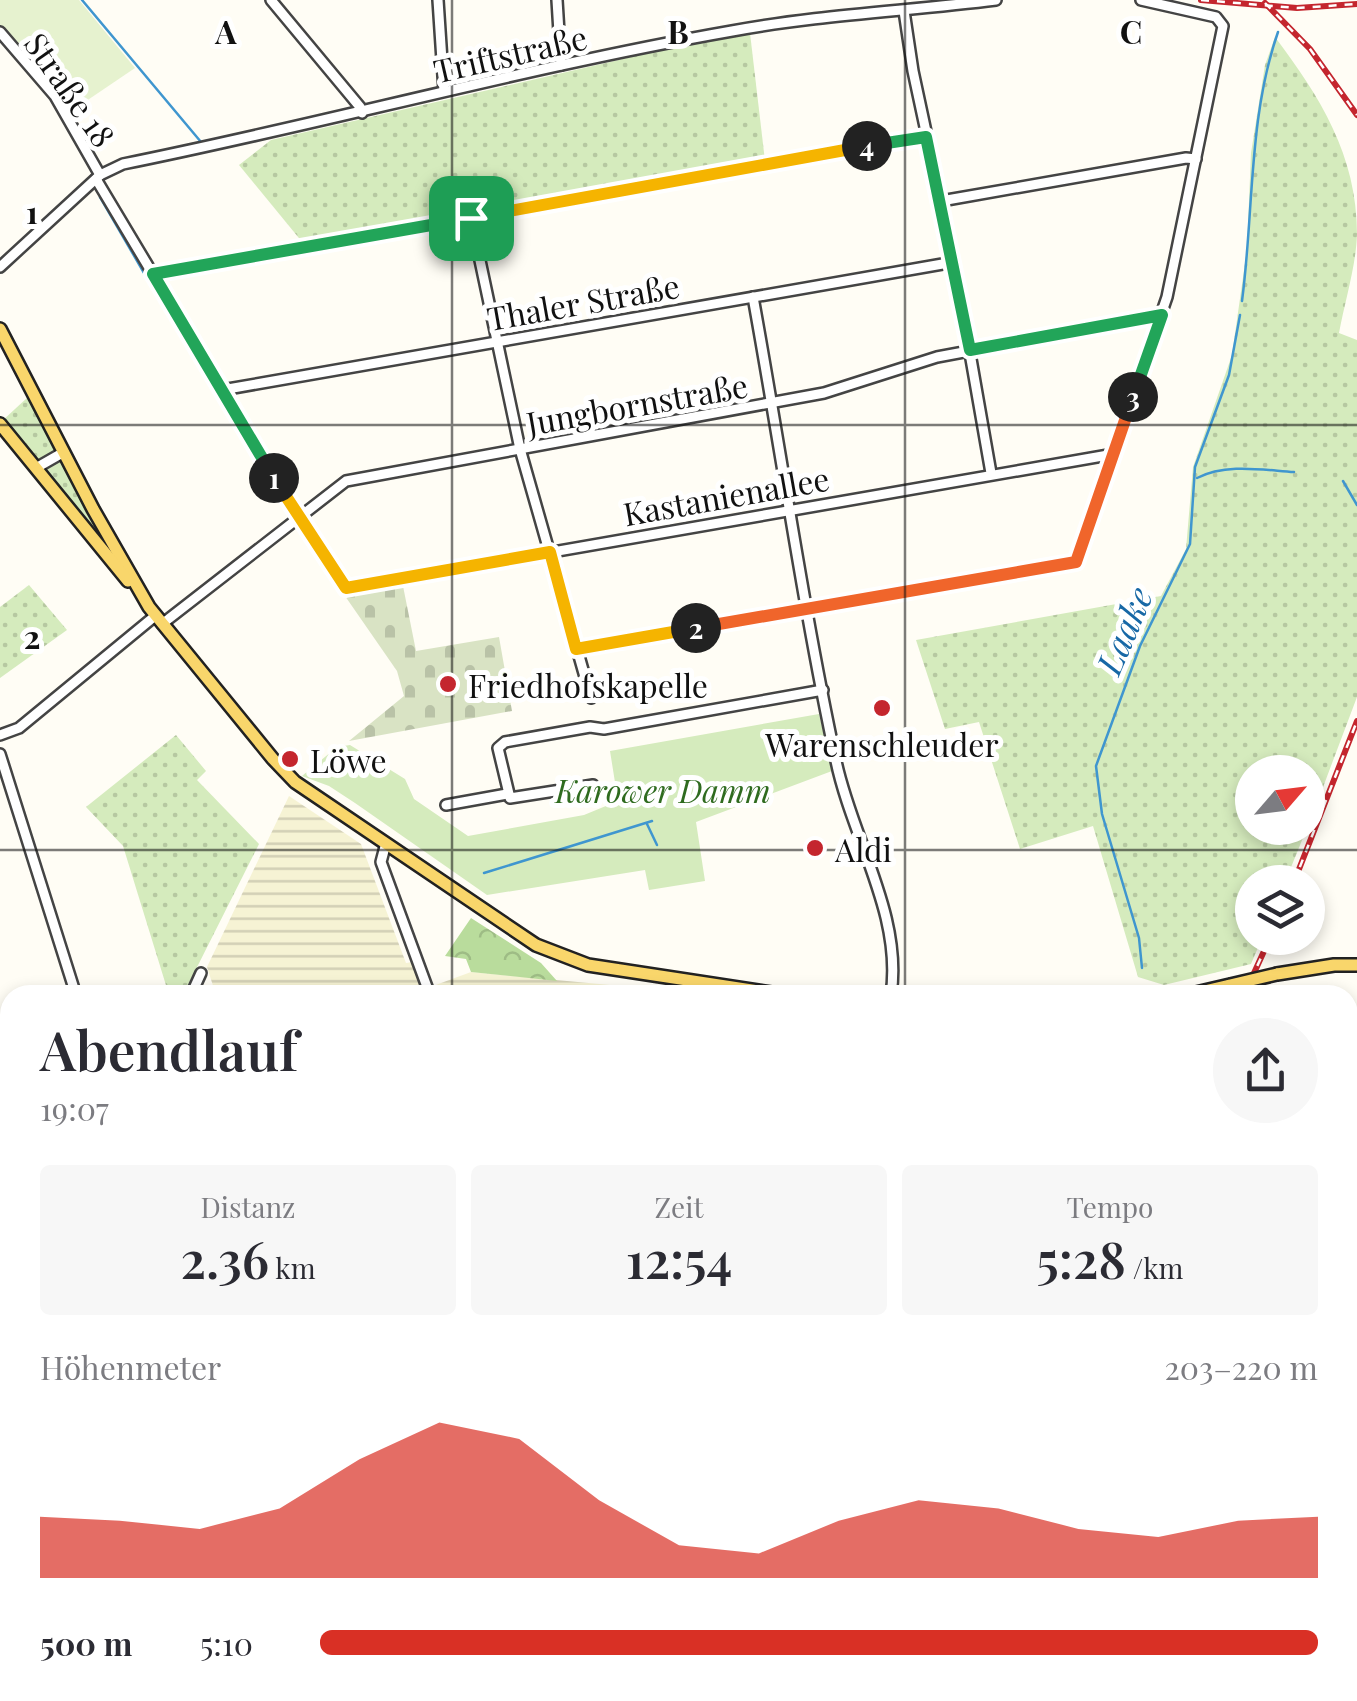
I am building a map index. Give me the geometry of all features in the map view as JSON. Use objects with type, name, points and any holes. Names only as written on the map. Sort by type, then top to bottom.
[{"type":"main road","points":[[0,328],[158,620],[294,782],[536,944],[565,958],[719,985]]},
{"type":"main road","points":[[0,424],[142,594]]},
{"type":"main road","points":[[1230,985],[1278,974],[1357,965]]},
{"type":"street","points":[[271,0],[362,113]]},
{"type":"street","points":[[438,0],[444,91]]},
{"type":"street","points":[[558,0],[561,65]]},
{"type":"street","name":"Triftstraße","points":[[98,177],[123,164],[438,96],[444,91],[561,65],[736,30],[904,11],[926,4],[996,0]]},
{"type":"street","points":[[576,649],[1076,562],[1162,315],[1223,26],[1216,17],[1141,0]]},
{"type":"street","points":[[904,11],[991,473]]},
{"type":"street","name":"Straße 18","points":[[0,32],[54,96],[153,274],[346,588]]},
{"type":"street","points":[[153,274],[926,137]]},
{"type":"street","points":[[940,201],[1196,159]]},
{"type":"street","points":[[0,268],[98,177]]},
{"type":"street","points":[[471,218],[520,449],[591,698]]},
{"type":"street","name":"Thaler Straße","points":[[222,390],[954,262]]},
{"type":"street","points":[[753,296],[836,763],[888,925],[894,960],[891,985]]},
{"type":"street","name":"Jungbornstraße","points":[[0,734],[19,728],[346,481],[824,394],[937,357],[1162,315]]},
{"type":"street","points":[[36,468],[64,452]]},
{"type":"street","name":"Kastanienallee","points":[[346,588],[1114,454]]},
{"type":"street","points":[[507,794],[498,748],[505,742],[590,727],[604,730],[823,690]]},
{"type":"street","points":[[0,754],[73,985]]},
{"type":"street","points":[[446,805],[507,794],[516,799],[593,785]]},
{"type":"street","points":[[386,842],[381,862],[426,985]]},
{"type":"street","points":[[196,985],[201,973]]},
{"type":"shaded area","points":[[289,796],[361,844],[406,963],[413,962],[421,985],[213,985],[207,967]]},
{"type":"shaded area","points":[[471,972],[610,985],[436,985]]},
{"type":"green space","points":[[0,0],[79,0],[135,68],[67,114],[0,28]]},
{"type":"green space","points":[[750,33],[765,161],[303,243],[239,165],[271,140],[727,35]]},
{"type":"green space","points":[[1275,37],[1333,128],[1351,178],[1355,205],[1355,258],[1339,333],[1357,340],[1357,697],[1325,782],[1325,755],[1235,755],[1235,845],[1300,845],[1292,865],[1235,865],[1235,955],[1255,955],[1251,964],[1164,985],[1138,977],[1093,826],[1020,849],[979,722],[945,729],[916,640],[1161,596],[1186,549],[1193,467],[1232,355],[1247,249],[1251,153],[1265,65]]},
{"type":"green space","points":[[28,397],[55,448],[53,454],[38,461],[33,460],[2,421]]},
{"type":"green space","points":[[56,460],[65,463],[124,567],[44,473],[45,467]]},
{"type":"green space","points":[[402,581],[416,651],[499,637],[512,711],[349,741],[404,696],[397,671],[345,591]]},
{"type":"green space","points":[[29,585],[67,630],[0,678],[0,607]]},
{"type":"green space","name":"Karower Damm","points":[[819,714],[832,771],[696,822],[705,881],[649,890],[645,870],[487,895],[329,786],[302,776],[337,747],[350,745],[405,779],[414,799],[468,836],[584,815],[618,801],[610,751]]},
{"type":"green space","points":[[176,735],[206,771],[197,780],[259,844],[188,985],[166,985],[123,846],[86,807]]},
{"type":"green space","points":[[471,918],[541,963],[557,981],[471,972],[466,959],[445,956]]},
{"type":"waterway","points":[[82,0],[201,142]]},
{"type":"waterway","name":"Laake","points":[[1242,301],[1261,98],[1278,32]]},
{"type":"waterway","points":[[100,197],[162,304]]},
{"type":"waterway","points":[[167,313],[287,512]]},
{"type":"waterway","name":"Laake","points":[[1142,968],[1139,938],[1102,814],[1096,766],[1140,646],[1190,544],[1195,467],[1229,375],[1240,315]]},
{"type":"waterway","points":[[1197,478],[1232,469],[1294,472]]},
{"type":"waterway","points":[[1343,481],[1357,505]]},
{"type":"waterway","points":[[484,873],[652,821]]},
{"type":"waterway","points":[[647,824],[657,845]]},
{"type":"railway","points":[[1201,0],[1297,8],[1357,4]]},
{"type":"railway","points":[[1265,3],[1310,49],[1357,115]]},
{"type":"railway","points":[[1301,865],[1357,721]]},
{"type":"railway","points":[[1249,985],[1262,955]]},
{"type":"place","name":"Friedhofskapelle","points":[[448,684]]},
{"type":"place","name":"Warenschleuder","points":[[882,708]]},
{"type":"place","name":"Löwe","points":[[290,759]]},
{"type":"place","name":"Aldi","points":[[815,848]]},
{"type":"route","points":[[926,137],[970,350],[1162,315],[1076,562],[576,649],[550,552],[346,588],[294,510],[153,274],[471,218],[926,137]]}]
